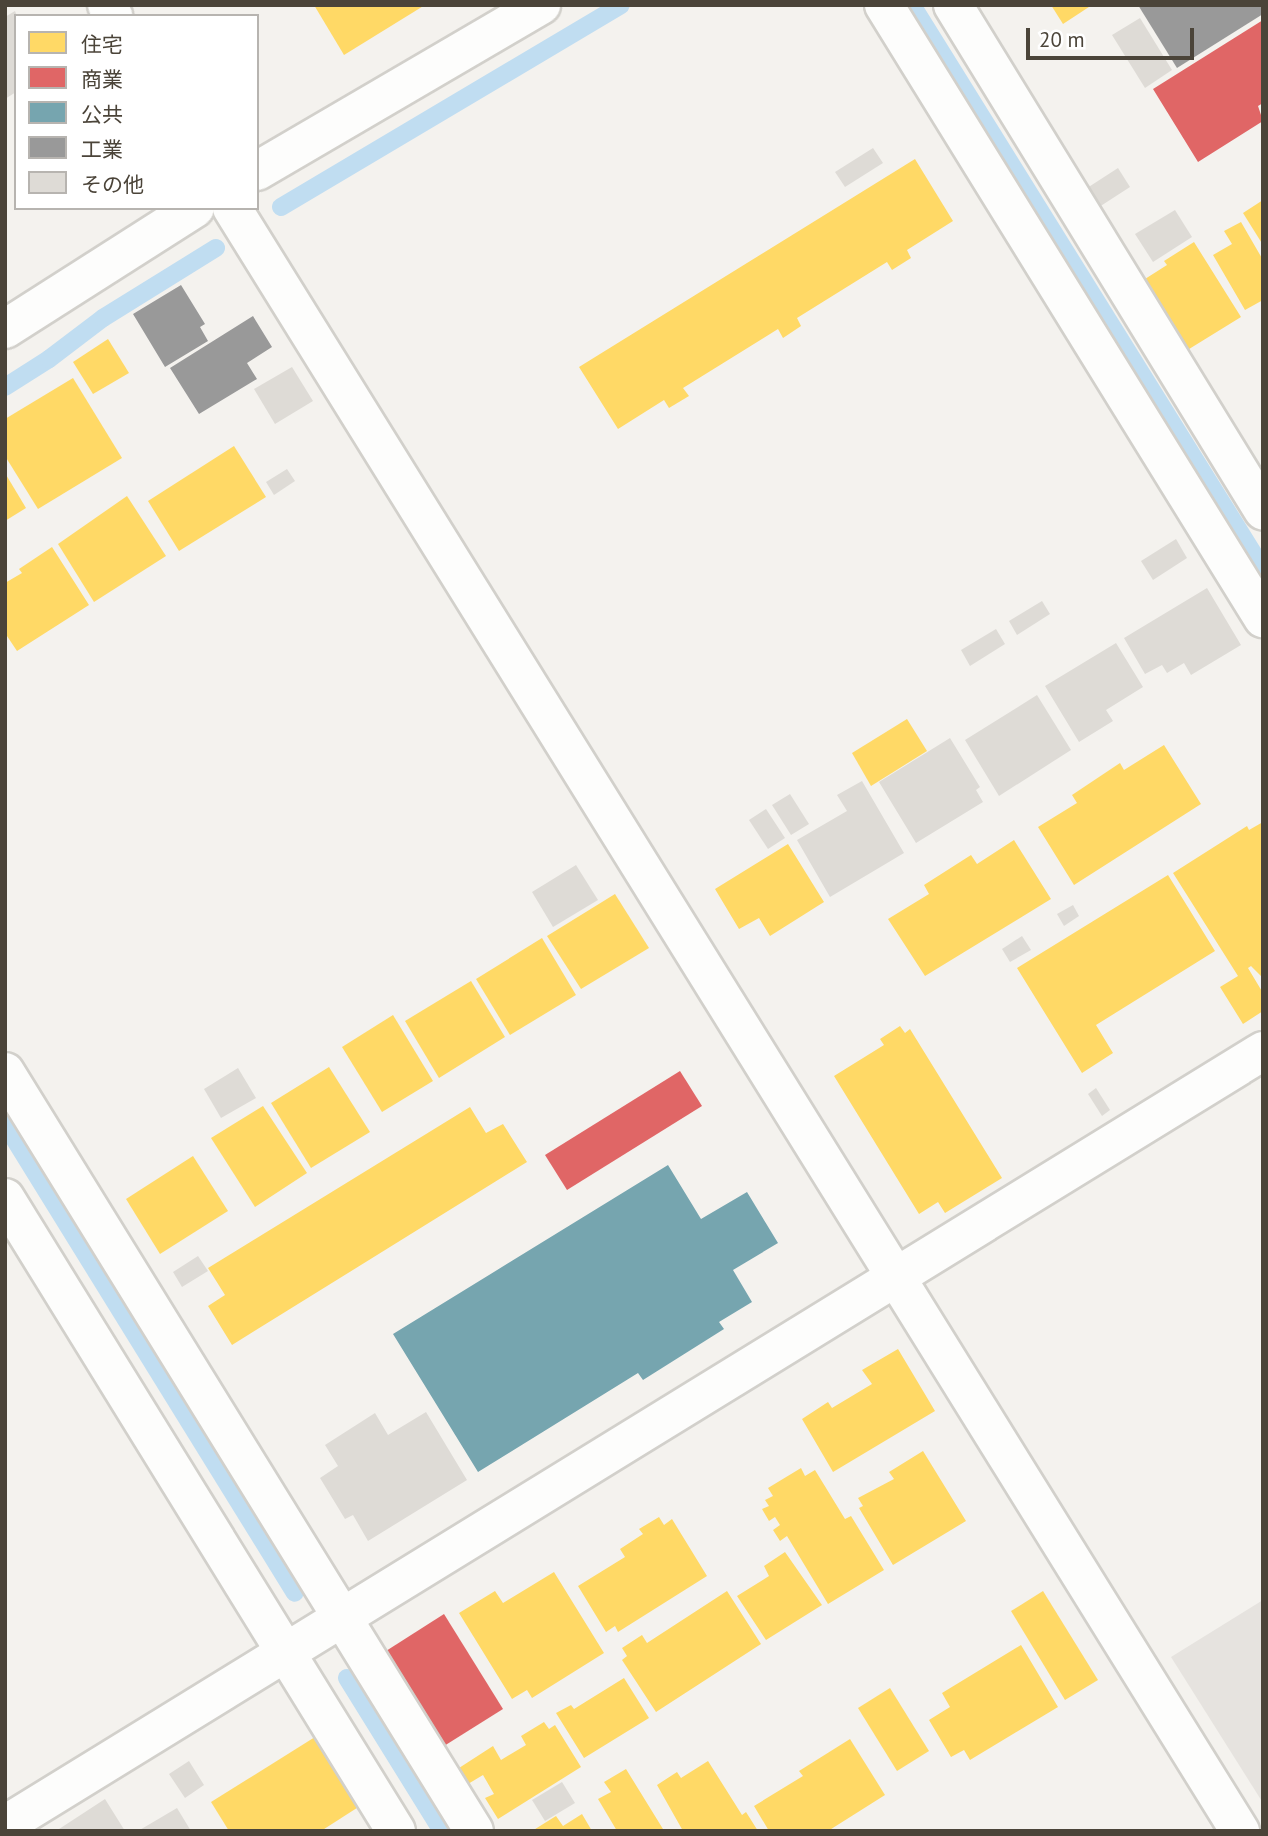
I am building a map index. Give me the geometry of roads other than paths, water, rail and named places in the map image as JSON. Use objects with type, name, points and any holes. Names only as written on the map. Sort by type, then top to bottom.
[{"type":"street","points":[[259,170],[541,5]]},
{"type":"street","points":[[884,5],[1263,618]]},
{"type":"street","points":[[953,5],[1263,510]]},
{"type":"street","points":[[5,329],[192,210]]},
{"type":"street","points":[[233,210],[1240,1831]]},
{"type":"street","points":[[5,1825],[343,1620],[1263,1051]]},
{"type":"street","points":[[5,1072],[474,1831]]},
{"type":"street","points":[[5,1198],[396,1831]]},
{"type":"waterway","points":[[281,207],[621,5]]},
{"type":"waterway","points":[[912,5],[1263,569]]},
{"type":"waterway","points":[[5,387],[49,359],[103,318],[216,248]]},
{"type":"waterway","points":[[5,1124],[295,1593]]},
{"type":"waterway","points":[[347,1678],[442,1831]]}]
